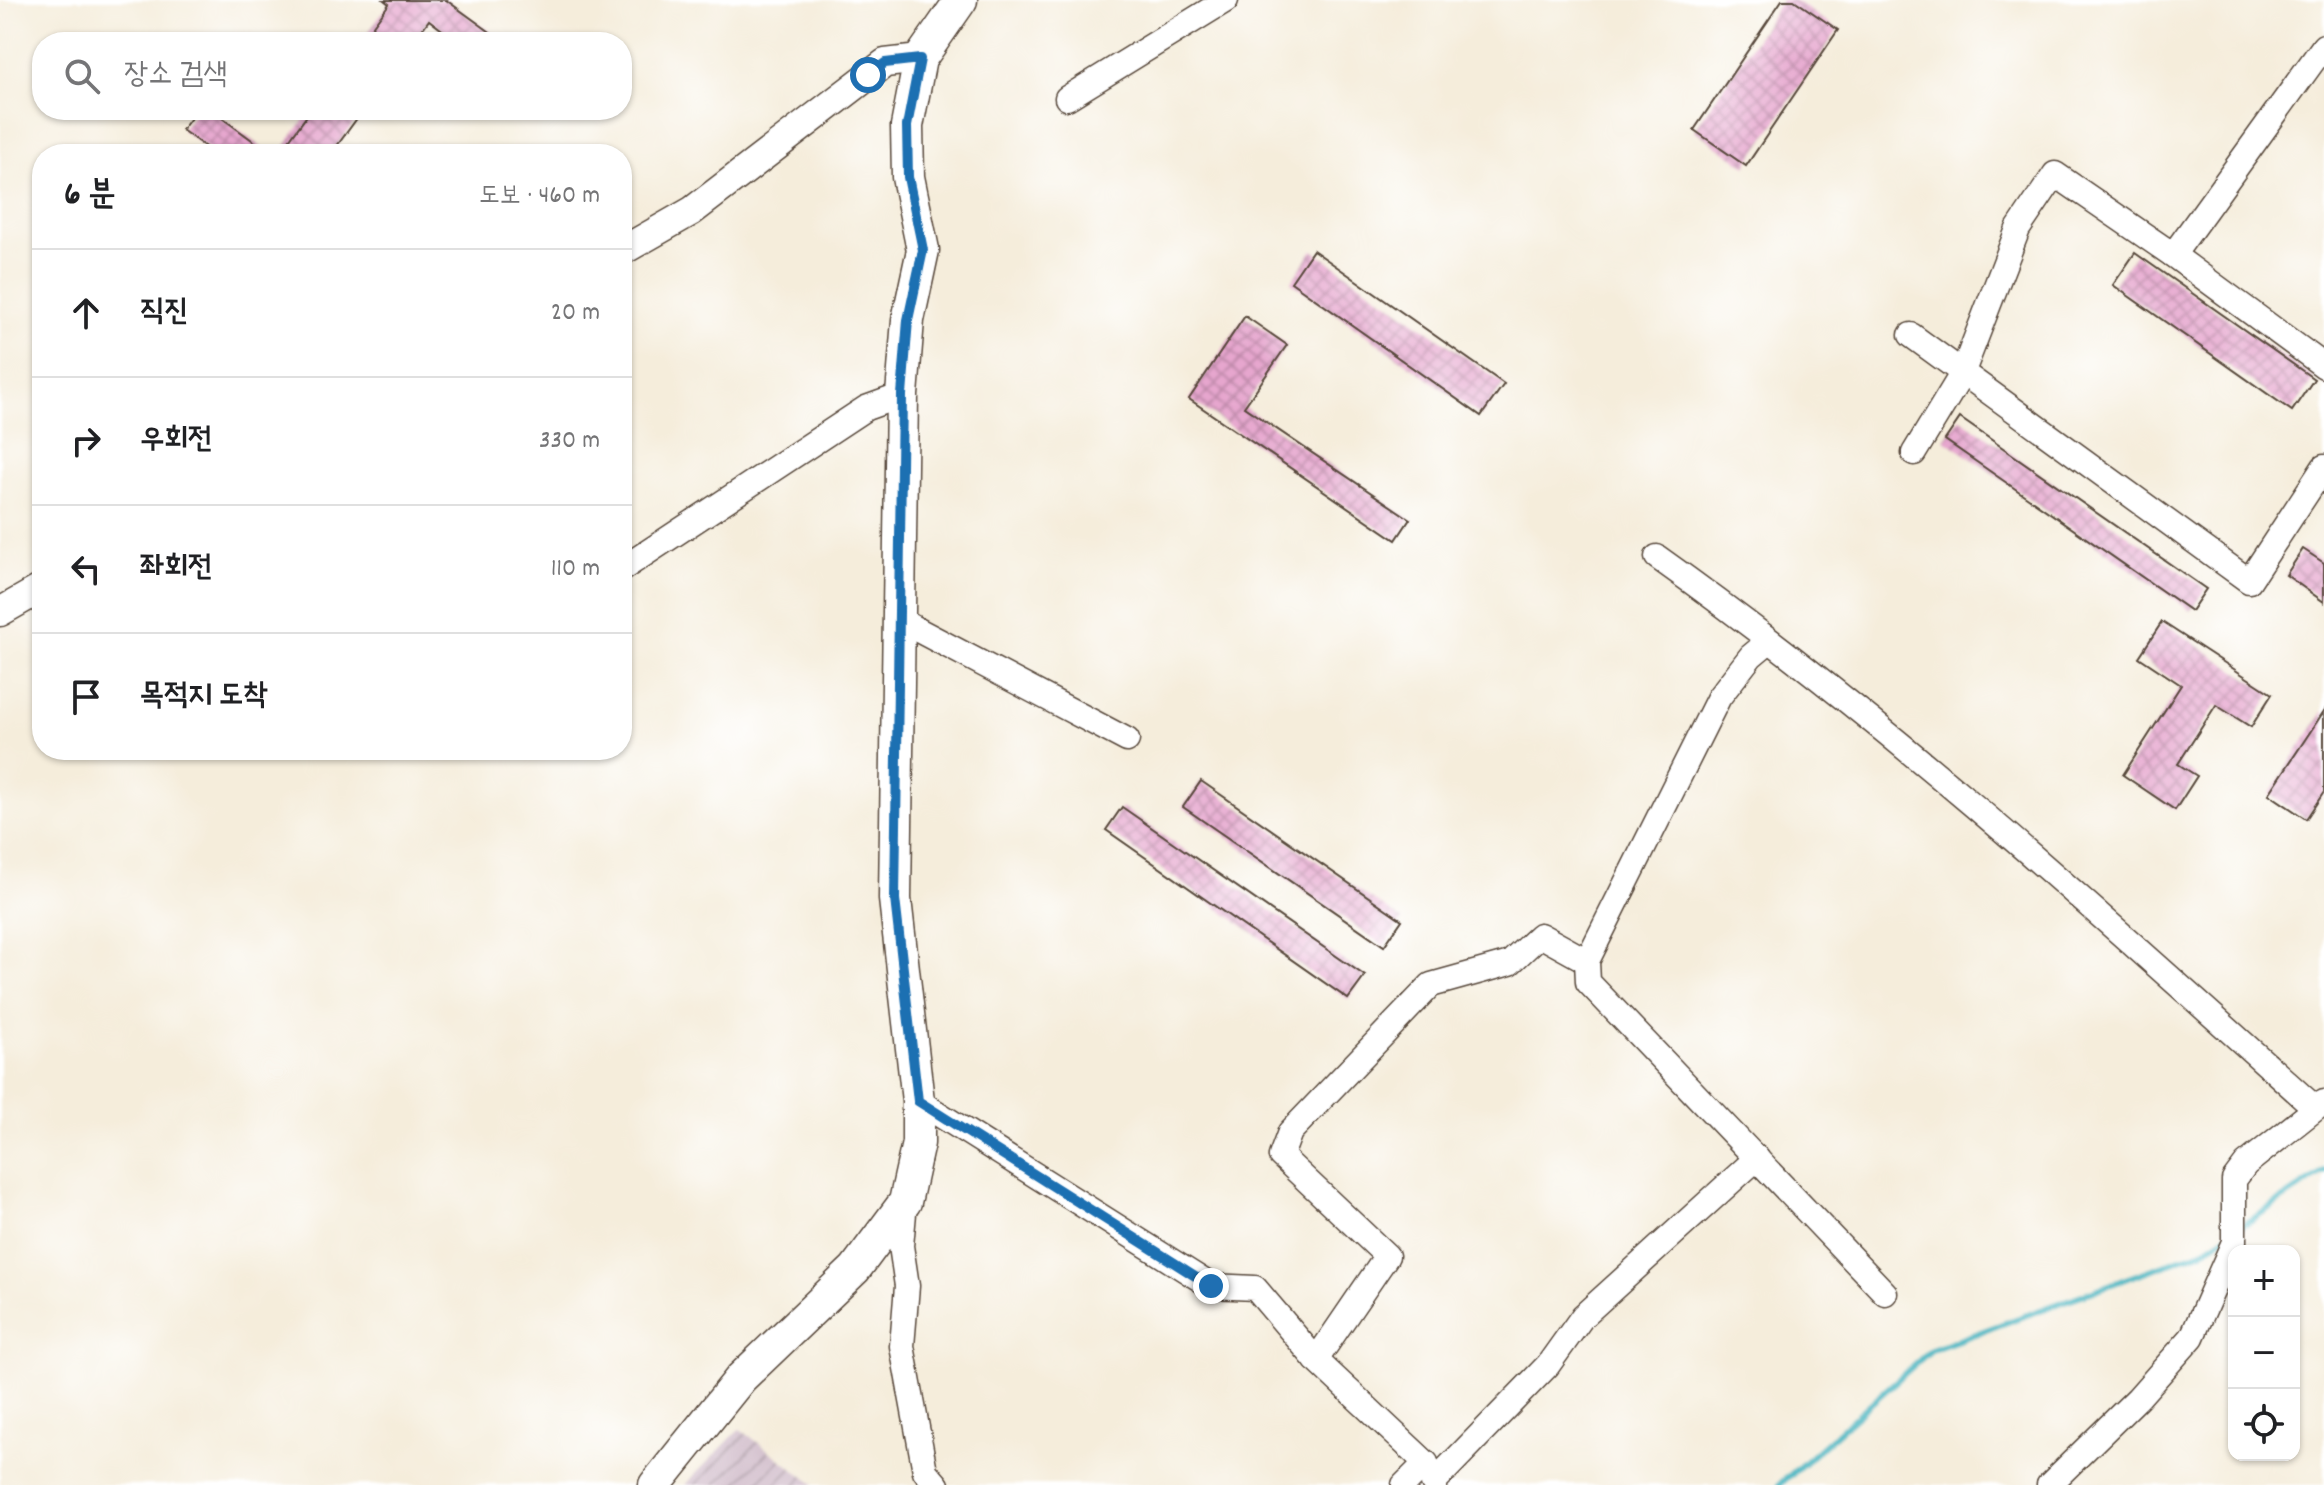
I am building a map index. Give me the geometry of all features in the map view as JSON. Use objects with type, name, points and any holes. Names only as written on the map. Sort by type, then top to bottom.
[{"type":"main road","points":[[655,1485],[703,1421],[741,1378],[855,1269],[905,1202],[918,1143],[918,1101],[895,899],[902,395],[908,320],[923,250],[907,164],[907,126],[920,59],[961,0]]},
{"type":"street","points":[[1067,98],[1226,0]]},
{"type":"street","points":[[2173,255],[2324,46]]},
{"type":"street","points":[[632,245],[692,211],[885,63],[920,59]]},
{"type":"street","points":[[1914,453],[1962,374],[2018,229],[2055,174],[2173,255],[2324,366]]},
{"type":"street","points":[[1911,335],[2249,581],[2324,467]]},
{"type":"street","points":[[632,562],[866,408],[902,395]]},
{"type":"street","points":[[1657,557],[1876,725],[2319,1104],[2284,1137],[2246,1164],[2234,1180],[2234,1242],[2192,1337],[2138,1398],[2049,1485]]},
{"type":"street","points":[[0,612],[32,594]]},
{"type":"street","points":[[901,621],[1127,740]]},
{"type":"street","points":[[1769,641],[1751,656],[1719,697],[1587,961],[1588,982],[1885,1293]]},
{"type":"street","points":[[1316,1360],[1387,1256],[1281,1156],[1290,1132],[1431,985],[1510,963],[1540,935],[1587,961]]},
{"type":"street","points":[[918,1101],[1211,1286],[1255,1288],[1316,1360],[1431,1477]]},
{"type":"street","points":[[1404,1485],[1431,1477],[1548,1365],[1583,1316],[1757,1158]]},
{"type":"street","points":[[905,1202],[901,1246],[907,1286],[902,1346],[925,1471],[937,1485]]},
{"type":"shaded area","points":[[740,1429],[815,1485],[685,1485]]},
{"type":"building","points":[[384,0],[446,0],[490,32],[445,32],[429,20],[420,32],[368,32],[389,4]]},
{"type":"building","points":[[1782,0],[1794,0],[1838,30],[1746,166],[1694,130]]},
{"type":"building","points":[[190,120],[225,120],[257,144],[201,144],[182,130]]},
{"type":"building","points":[[304,120],[356,120],[338,144],[286,144]]},
{"type":"building","points":[[1313,250],[1504,384],[1481,416],[1291,282]]},
{"type":"building","points":[[2135,253],[2314,379],[2292,411],[2113,285]]},
{"type":"building","points":[[1245,316],[1287,345],[1244,407],[1410,519],[1396,540],[1189,399]]},
{"type":"building","points":[[1960,418],[2206,589],[2191,611],[1945,440]]},
{"type":"building","points":[[2303,549],[2324,563],[2324,602],[2286,575]]},
{"type":"building","points":[[2162,622],[2272,694],[2251,727],[2216,705],[2178,764],[2197,776],[2175,810],[2123,775],[2181,685],[2139,657]]},
{"type":"building","points":[[2324,711],[2324,792],[2306,819],[2269,794]]},
{"type":"building","points":[[1201,781],[1402,920],[1384,946],[1183,807]]},
{"type":"building","points":[[1122,807],[1365,976],[1348,999],[1106,830]]},
{"type":"waterway","points":[[2239,1228],[2324,1172]]},
{"type":"waterway","points":[[1779,1485],[1931,1350],[2205,1250],[2226,1236]]},
{"type":"route","points":[[868,75],[885,63],[920,59],[907,126],[908,177],[923,250],[908,320],[902,395],[895,899],[918,1101],[1211,1286]]}]
